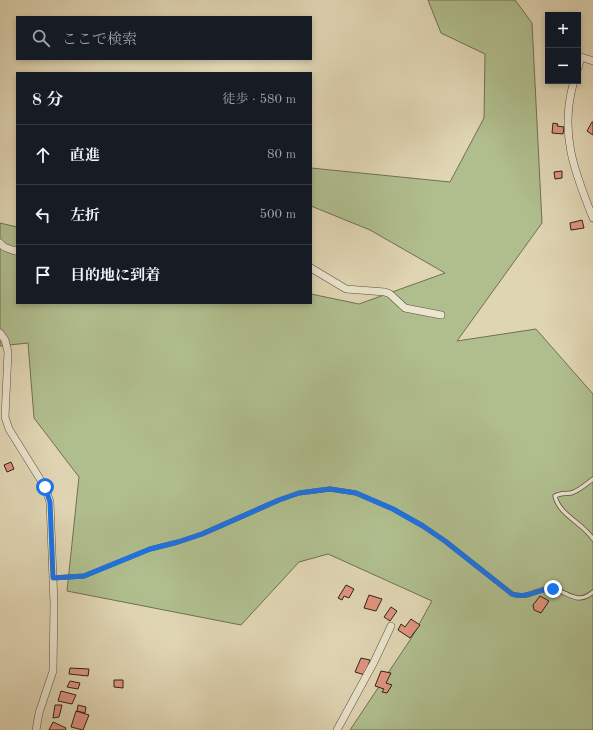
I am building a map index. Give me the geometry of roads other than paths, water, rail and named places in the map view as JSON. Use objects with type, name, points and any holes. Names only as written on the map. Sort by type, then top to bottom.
[{"type":"street","points":[[581,57],[593,61]]},
{"type":"street","points":[[573,84],[570,96],[567,130],[578,181],[593,218]]},
{"type":"street","points":[[0,243],[4,247],[16,250]]},
{"type":"street","points":[[312,269],[346,289],[385,292],[390,294],[405,308],[441,315]]},
{"type":"street","points":[[0,333],[5,340],[8,352],[5,417],[9,429],[45,487],[50,502],[53,578],[53,671],[39,713],[36,730]]},
{"type":"street","points":[[338,730],[391,626]]},
{"type":"lane","points":[[593,479],[582,488],[572,493],[559,494],[555,496],[556,504],[585,529],[593,539]]},
{"type":"lane","points":[[53,578],[84,576],[150,549],[202,534],[279,500],[299,493],[330,489],[356,493],[393,509],[423,526],[445,541],[512,594],[519,597],[527,596],[546,589],[553,589],[576,599],[589,596],[593,592]]}]
